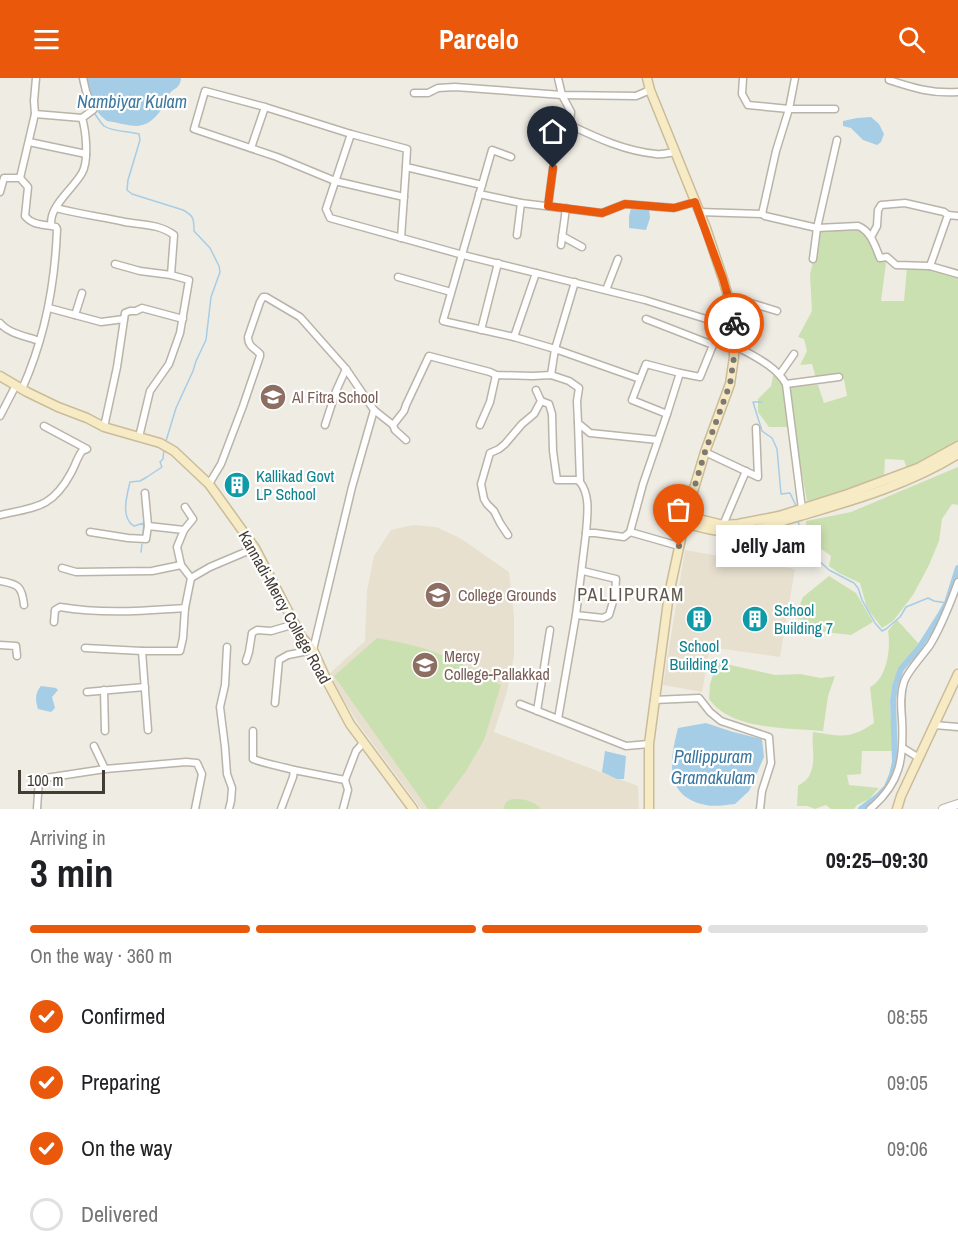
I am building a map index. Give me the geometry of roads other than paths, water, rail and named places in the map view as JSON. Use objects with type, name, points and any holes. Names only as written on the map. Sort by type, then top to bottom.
[{"type":"main road","points":[[646,78],[699,212],[734,317],[734,357],[730,384],[705,452],[685,519],[669,594],[649,744],[649,809]]},
{"type":"main road","name":"Kannadi-Mercy College Road","points":[[0,376],[58,407],[104,427],[160,443],[174,451],[209,484],[255,548],[295,624],[313,651],[327,681],[363,743],[413,809]]},
{"type":"main road","points":[[685,519],[703,520],[723,525],[779,516],[918,468],[958,446]]},
{"type":"main road","points":[[685,519],[722,532],[742,532],[824,509],[903,482],[958,454]]},
{"type":"main road","points":[[897,809],[958,674]]},
{"type":"street","points":[[20,178],[35,114],[36,78]]},
{"type":"street","points":[[35,114],[82,118],[93,110],[83,78]]},
{"type":"street","points":[[455,78],[455,87]]},
{"type":"street","points":[[558,78],[562,94],[571,112],[570,125],[604,141],[632,149],[658,155],[675,152]]},
{"type":"street","points":[[743,78],[742,94],[748,105],[789,109],[835,109]]},
{"type":"street","points":[[762,214],[795,78]]},
{"type":"street","points":[[889,78],[889,80],[913,88],[940,93],[958,92]]},
{"type":"street","points":[[414,93],[428,93],[438,88],[455,87],[636,96],[650,90]]},
{"type":"street","points":[[401,238],[404,197],[407,149],[205,91],[194,129],[277,157],[335,181],[404,197]]},
{"type":"street","points":[[251,148],[264,107]]},
{"type":"street","points":[[51,225],[56,208],[86,163],[86,142],[82,118]]},
{"type":"street","points":[[351,134],[326,209],[330,218],[462,255],[645,300],[706,320],[734,317]]},
{"type":"street","points":[[813,259],[817,228],[837,140]]},
{"type":"street","points":[[29,142],[86,154]]},
{"type":"street","points":[[511,157],[492,150],[443,321],[555,349],[640,379]]},
{"type":"street","points":[[406,167],[482,185]]},
{"type":"street","points":[[548,206],[553,168]]},
{"type":"street","points":[[0,192],[4,178],[20,178],[28,187],[26,218],[33,223],[56,226],[49,308],[39,341],[19,387],[0,416]]},
{"type":"street","points":[[479,194],[521,203],[602,213],[625,204],[674,208],[695,202]]},
{"type":"street","points":[[517,235],[521,203]]},
{"type":"street","points":[[871,237],[877,226],[878,210],[882,206],[905,203],[958,216]]},
{"type":"street","points":[[56,208],[150,225],[169,231],[174,235],[171,275]]},
{"type":"street","points":[[561,245],[566,208]]},
{"type":"street","points":[[699,212],[762,214],[817,228],[858,226],[871,237],[880,258],[887,257],[896,265],[930,266],[958,273]]},
{"type":"street","points":[[930,266],[948,215]]},
{"type":"street","points":[[562,236],[582,247]]},
{"type":"street","points":[[606,290],[618,259]]},
{"type":"street","points":[[115,264],[189,280],[180,333],[169,364],[150,392],[140,437]]},
{"type":"street","points":[[481,330],[498,264]]},
{"type":"street","points":[[514,337],[536,273]]},
{"type":"street","points":[[398,277],[451,292]]},
{"type":"street","points":[[551,375],[555,349],[575,282]]},
{"type":"street","points":[[75,315],[82,293]]},
{"type":"street","points":[[728,296],[777,311]]},
{"type":"street","points":[[209,484],[220,464],[260,356],[253,349],[248,338],[263,297],[300,317],[346,369],[374,410],[393,425],[406,440]]},
{"type":"street","points":[[49,308],[101,322],[124,319]]},
{"type":"street","points":[[104,427],[117,367],[125,313],[142,308],[183,319]]},
{"type":"street","points":[[646,319],[713,345],[700,377],[646,364],[632,400],[667,414]]},
{"type":"street","points":[[0,324],[9,331],[39,341]]},
{"type":"street","points":[[734,345],[780,374],[786,384],[802,509]]},
{"type":"street","points":[[780,374],[794,354]]},
{"type":"street","points":[[393,425],[404,411],[429,356],[496,375],[551,375],[569,381],[579,388],[577,401],[580,482]]},
{"type":"street","points":[[325,425],[346,369]]},
{"type":"street","points":[[586,533],[624,537],[630,532],[643,484],[680,373]]},
{"type":"street","points":[[480,425],[490,402],[496,375]]},
{"type":"street","points":[[786,384],[839,377]]},
{"type":"street","points":[[536,390],[541,401],[549,405],[552,414],[557,480],[580,482],[585,488],[587,503],[583,571],[558,719]]},
{"type":"street","points":[[508,536],[494,511],[484,499],[481,484],[490,453],[505,444],[534,414],[541,401]]},
{"type":"street","points":[[275,704],[279,660],[313,651],[352,487],[374,410]]},
{"type":"street","points":[[578,423],[590,432],[658,440]]},
{"type":"street","points":[[0,515],[41,505],[51,499],[64,484],[82,452],[87,449],[44,426]]},
{"type":"street","points":[[705,452],[758,477],[756,428]]},
{"type":"street","points":[[723,525],[746,471]]},
{"type":"street","points":[[90,532],[146,539],[148,526],[146,493]]},
{"type":"street","points":[[185,507],[193,519],[184,530],[177,547],[181,565],[191,578]]},
{"type":"street","points":[[148,526],[184,530]]},
{"type":"street","points":[[630,532],[679,546]]},
{"type":"street","points":[[85,648],[180,651],[191,578],[210,567],[255,548]]},
{"type":"street","points":[[62,568],[76,572],[152,571],[181,565]]},
{"type":"street","points":[[576,615],[603,618],[609,615],[615,595],[616,579],[583,571]]},
{"type":"street","points":[[0,581],[16,584],[23,592],[24,605]]},
{"type":"street","points":[[870,809],[886,794],[895,781],[903,748],[901,699],[904,681],[939,629],[958,582]]},
{"type":"street","points":[[54,622],[55,610],[60,607],[86,611],[185,608]]},
{"type":"street","points":[[246,661],[252,633],[257,630],[271,631],[295,624]]},
{"type":"street","points":[[537,711],[549,630]]},
{"type":"street","points":[[0,645],[16,646],[17,656]]},
{"type":"street","points":[[227,647],[225,685],[220,707],[227,774],[232,788],[229,809]]},
{"type":"street","points":[[142,651],[148,730]]},
{"type":"street","points":[[87,692],[145,687]]},
{"type":"street","points":[[104,690],[105,731]]},
{"type":"street","points":[[654,700],[699,698],[710,712],[721,720],[768,737],[771,763],[762,791],[760,809]]},
{"type":"street","points":[[520,704],[626,746],[649,744]]},
{"type":"street","points":[[934,725],[958,727]]},
{"type":"street","points":[[253,731],[253,759],[345,780]]},
{"type":"street","points":[[343,809],[348,790],[345,780],[356,751],[363,743]]},
{"type":"street","points":[[94,746],[105,770]]},
{"type":"street","points":[[903,748],[919,758]]},
{"type":"street","points":[[37,809],[39,779],[186,762],[197,763],[202,774],[195,809]]},
{"type":"street","points":[[281,809],[294,770]]},
{"type":"street","points":[[943,809],[958,804]]},
{"type":"water","name":"Nambiyar Kulam","points":[[82,78],[181,78],[178,87],[170,93],[155,117],[143,125],[131,126],[107,121],[102,117],[91,101]]},
{"type":"water","points":[[871,117],[879,124],[884,134],[877,145],[863,140],[851,128],[843,126],[843,121]]},
{"type":"water","points":[[632,205],[649,208],[650,218],[646,230],[629,228]]},
{"type":"water","points":[[41,686],[58,690],[52,697],[55,708],[51,712],[38,709],[36,696]]},
{"type":"water","name":"Pallippuram Gramakulam","points":[[706,723],[762,739],[764,757],[749,791],[735,804],[709,806],[692,801],[682,794],[676,785],[672,764],[678,728]]},
{"type":"water","points":[[605,751],[626,756],[624,779],[617,779],[602,772]]},
{"type":"waterway","points":[[79,78],[86,104],[89,107]]},
{"type":"waterway","points":[[95,114],[108,128],[139,134],[140,140],[127,190],[132,194],[189,214],[193,221],[194,231],[210,248],[219,266],[220,272],[211,297],[206,340],[176,408],[166,441]]},
{"type":"waterway","points":[[762,402],[753,402],[762,431],[772,438],[777,449],[781,494],[790,493],[796,506]]},
{"type":"waterway","points":[[143,533],[144,523],[134,526],[127,518],[127,493],[130,482],[140,481],[162,467],[160,462],[163,459],[164,449]]},
{"type":"waterway","points":[[798,521],[801,531],[807,535],[807,539],[800,547],[829,570],[854,583],[875,623],[882,631],[900,617],[906,607],[928,598],[947,603]]},
{"type":"waterway","points":[[141,552],[142,544]]},
{"type":"waterway","points":[[861,809],[887,787],[892,775],[895,762],[893,700],[895,686],[901,669],[919,648],[947,603],[958,568]]},
{"type":"place","name":"Al Fitra School","points":[[273,397]]},
{"type":"place","name":"Kallikad Govt LP School","points":[[237,485]]},
{"type":"place","name":"Jelly Jam","points":[[679,546]]},
{"type":"place","name":"College Grounds","points":[[438,595]]},
{"type":"place","name":"School Building 2","points":[[699,619]]},
{"type":"place","name":"School Building 7","points":[[755,619]]},
{"type":"place","name":"Mercy College-Pallakkad","points":[[425,665]]},
{"type":"district","name":"PALLIPURAM","points":[[631,594]]}]
